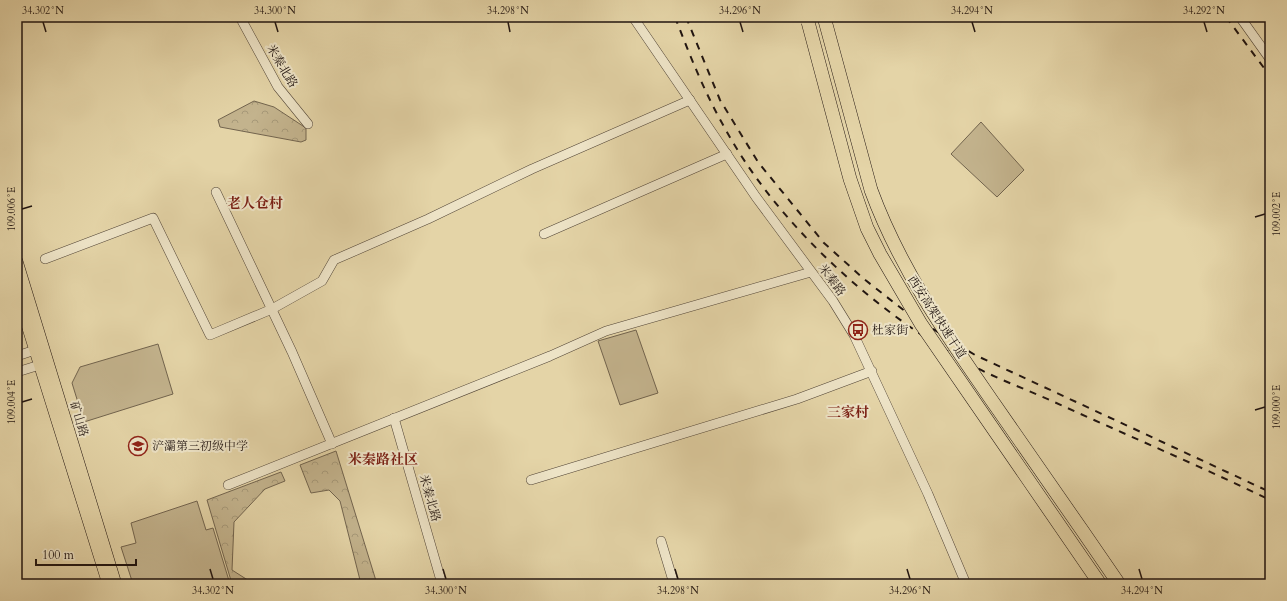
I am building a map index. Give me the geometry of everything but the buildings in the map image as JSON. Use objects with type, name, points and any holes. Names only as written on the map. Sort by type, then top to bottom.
[{"type":"highway","name":"西安高架快速干道","points":[[824,17],[871,190],[880,215],[905,267],[948,337],[1119,584]]},
{"type":"highway","name":"西安高架快速干道","points":[[808,22],[850,179],[868,228],[880,254],[921,324],[1100,584]]},
{"type":"main road","name":"矿山路","points":[[17,261],[39,349]]},
{"type":"main road","name":"矿山路","points":[[17,293],[39,349],[116,584]]},
{"type":"main road","name":"矿山路","points":[[44,364],[108,584]]},
{"type":"street","name":"米秦北路","points":[[240,17],[278,87],[308,124]]},
{"type":"street","name":"米秦路","points":[[633,17],[727,154],[833,301],[852,332],[872,371],[928,494],[966,584]]},
{"type":"street","points":[[1240,17],[1270,59]]},
{"type":"street","points":[[44,259],[154,218],[210,335],[272,309],[322,280],[334,260],[428,219],[532,169],[690,100]]},
{"type":"street","points":[[544,234],[727,154]]},
{"type":"street","points":[[216,192],[272,309],[332,444]]},
{"type":"street","points":[[228,485],[550,356],[606,331],[811,272]]},
{"type":"street","points":[[17,356],[39,349]]},
{"type":"street","points":[[17,372],[44,364]]},
{"type":"street","points":[[531,480],[797,399],[872,371]]},
{"type":"street","name":"米秦北路","points":[[394,418],[442,584]]},
{"type":"street","points":[[661,541],[674,584]]},
{"type":"green space","points":[[254,101],[274,107],[306,128],[306,140],[301,142],[220,127],[218,120]]},
{"type":"green space","points":[[981,122],[1024,170],[997,197],[951,154]]},
{"type":"green space","points":[[636,330],[658,393],[620,405],[598,341]]},
{"type":"green space","points":[[158,344],[173,394],[84,422],[72,383],[80,367]]},
{"type":"green space","points":[[336,451],[377,584],[361,584],[340,501],[329,490],[311,493],[300,465]]},
{"type":"green space","points":[[281,472],[285,481],[265,489],[234,522],[232,570],[254,584],[232,584],[207,500]]},
{"type":"green space","points":[[197,501],[206,530],[213,528],[230,584],[133,584],[121,547],[136,543],[131,523]]},
{"type":"railway","points":[[675,17],[709,97],[743,159],[768,194],[796,227],[859,288],[893,315],[928,339],[975,367],[1270,500]]},
{"type":"railway","points":[[686,17],[720,100],[758,162],[824,243],[864,279],[906,312],[975,355],[1270,492]]},
{"type":"railway","points":[[1226,17],[1270,76]]},
{"type":"place","name":"杜家街","points":[[858,330]]},
{"type":"place","name":"浐灞第三初级中学","points":[[138,446]]},
{"type":"district","name":"老人仓村","points":[[255,203]]},
{"type":"district","name":"三家村","points":[[848,412]]},
{"type":"district","name":"米秦路社区","points":[[383,459]]}]
